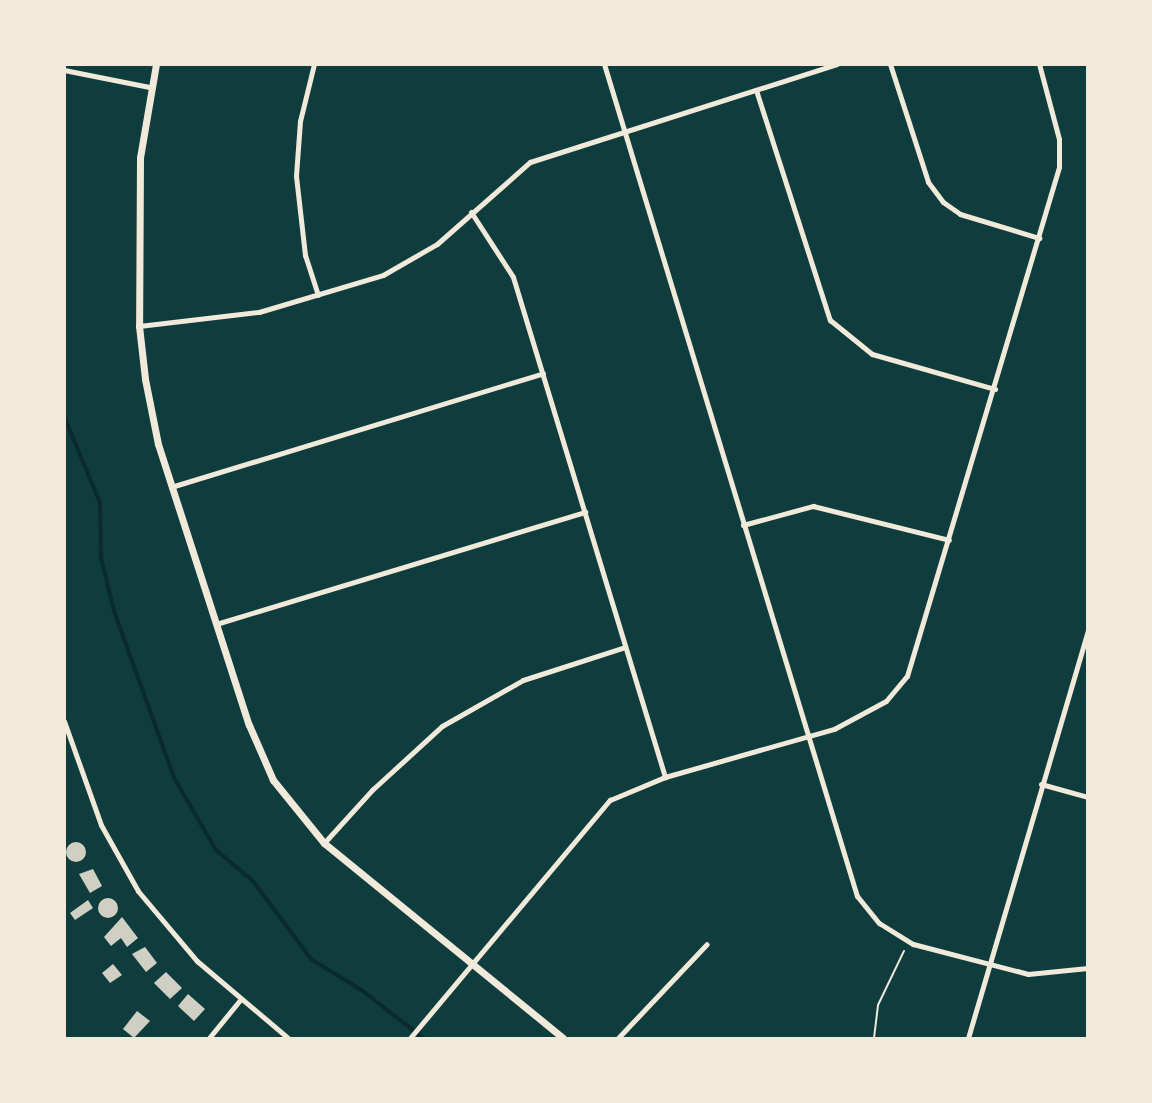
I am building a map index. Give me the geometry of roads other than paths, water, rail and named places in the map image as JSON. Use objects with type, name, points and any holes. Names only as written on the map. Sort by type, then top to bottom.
[{"type":"street","points":[[156,64],[149,87],[140,158],[139,326],[158,444],[216,624],[273,780],[324,843],[563,1038]]},
{"type":"street","points":[[314,64],[300,121],[296,176],[305,255],[318,295]]},
{"type":"street","points":[[604,64],[743,525],[862,904],[900,938],[987,965],[1028,974],[1088,968]]},
{"type":"street","points":[[139,326],[259,312],[318,295],[410,263],[530,162],[837,64]]},
{"type":"street","points":[[890,64],[928,182],[944,202],[960,213],[1039,238]]},
{"type":"street","points":[[411,1036],[610,800],[665,777],[808,736],[866,715],[907,676],[995,389],[1059,167],[1059,139],[1039,64]]},
{"type":"street","points":[[64,70],[149,87]]},
{"type":"street","points":[[756,90],[830,320],[872,354],[995,389]]},
{"type":"street","points":[[471,212],[513,277],[665,777]]},
{"type":"street","points":[[171,487],[543,374]]},
{"type":"street","points":[[743,525],[813,506],[949,540]]},
{"type":"street","points":[[216,624],[585,512]]},
{"type":"street","points":[[968,1038],[987,965],[1088,631]]},
{"type":"street","points":[[324,843],[442,726],[524,680],[625,647]]},
{"type":"street","points":[[64,721],[101,825],[138,891],[184,948],[240,1000],[288,1038]]},
{"type":"street","points":[[64,750],[73,747]]},
{"type":"street","points":[[1041,784],[1088,797]]},
{"type":"street","points":[[618,1038],[707,944]]},
{"type":"street","points":[[209,1038],[240,1000]]},
{"type":"waterway","points":[[64,416],[100,503],[101,558],[114,611],[174,778],[216,850],[253,881],[311,959],[363,991],[423,1038]]}]
